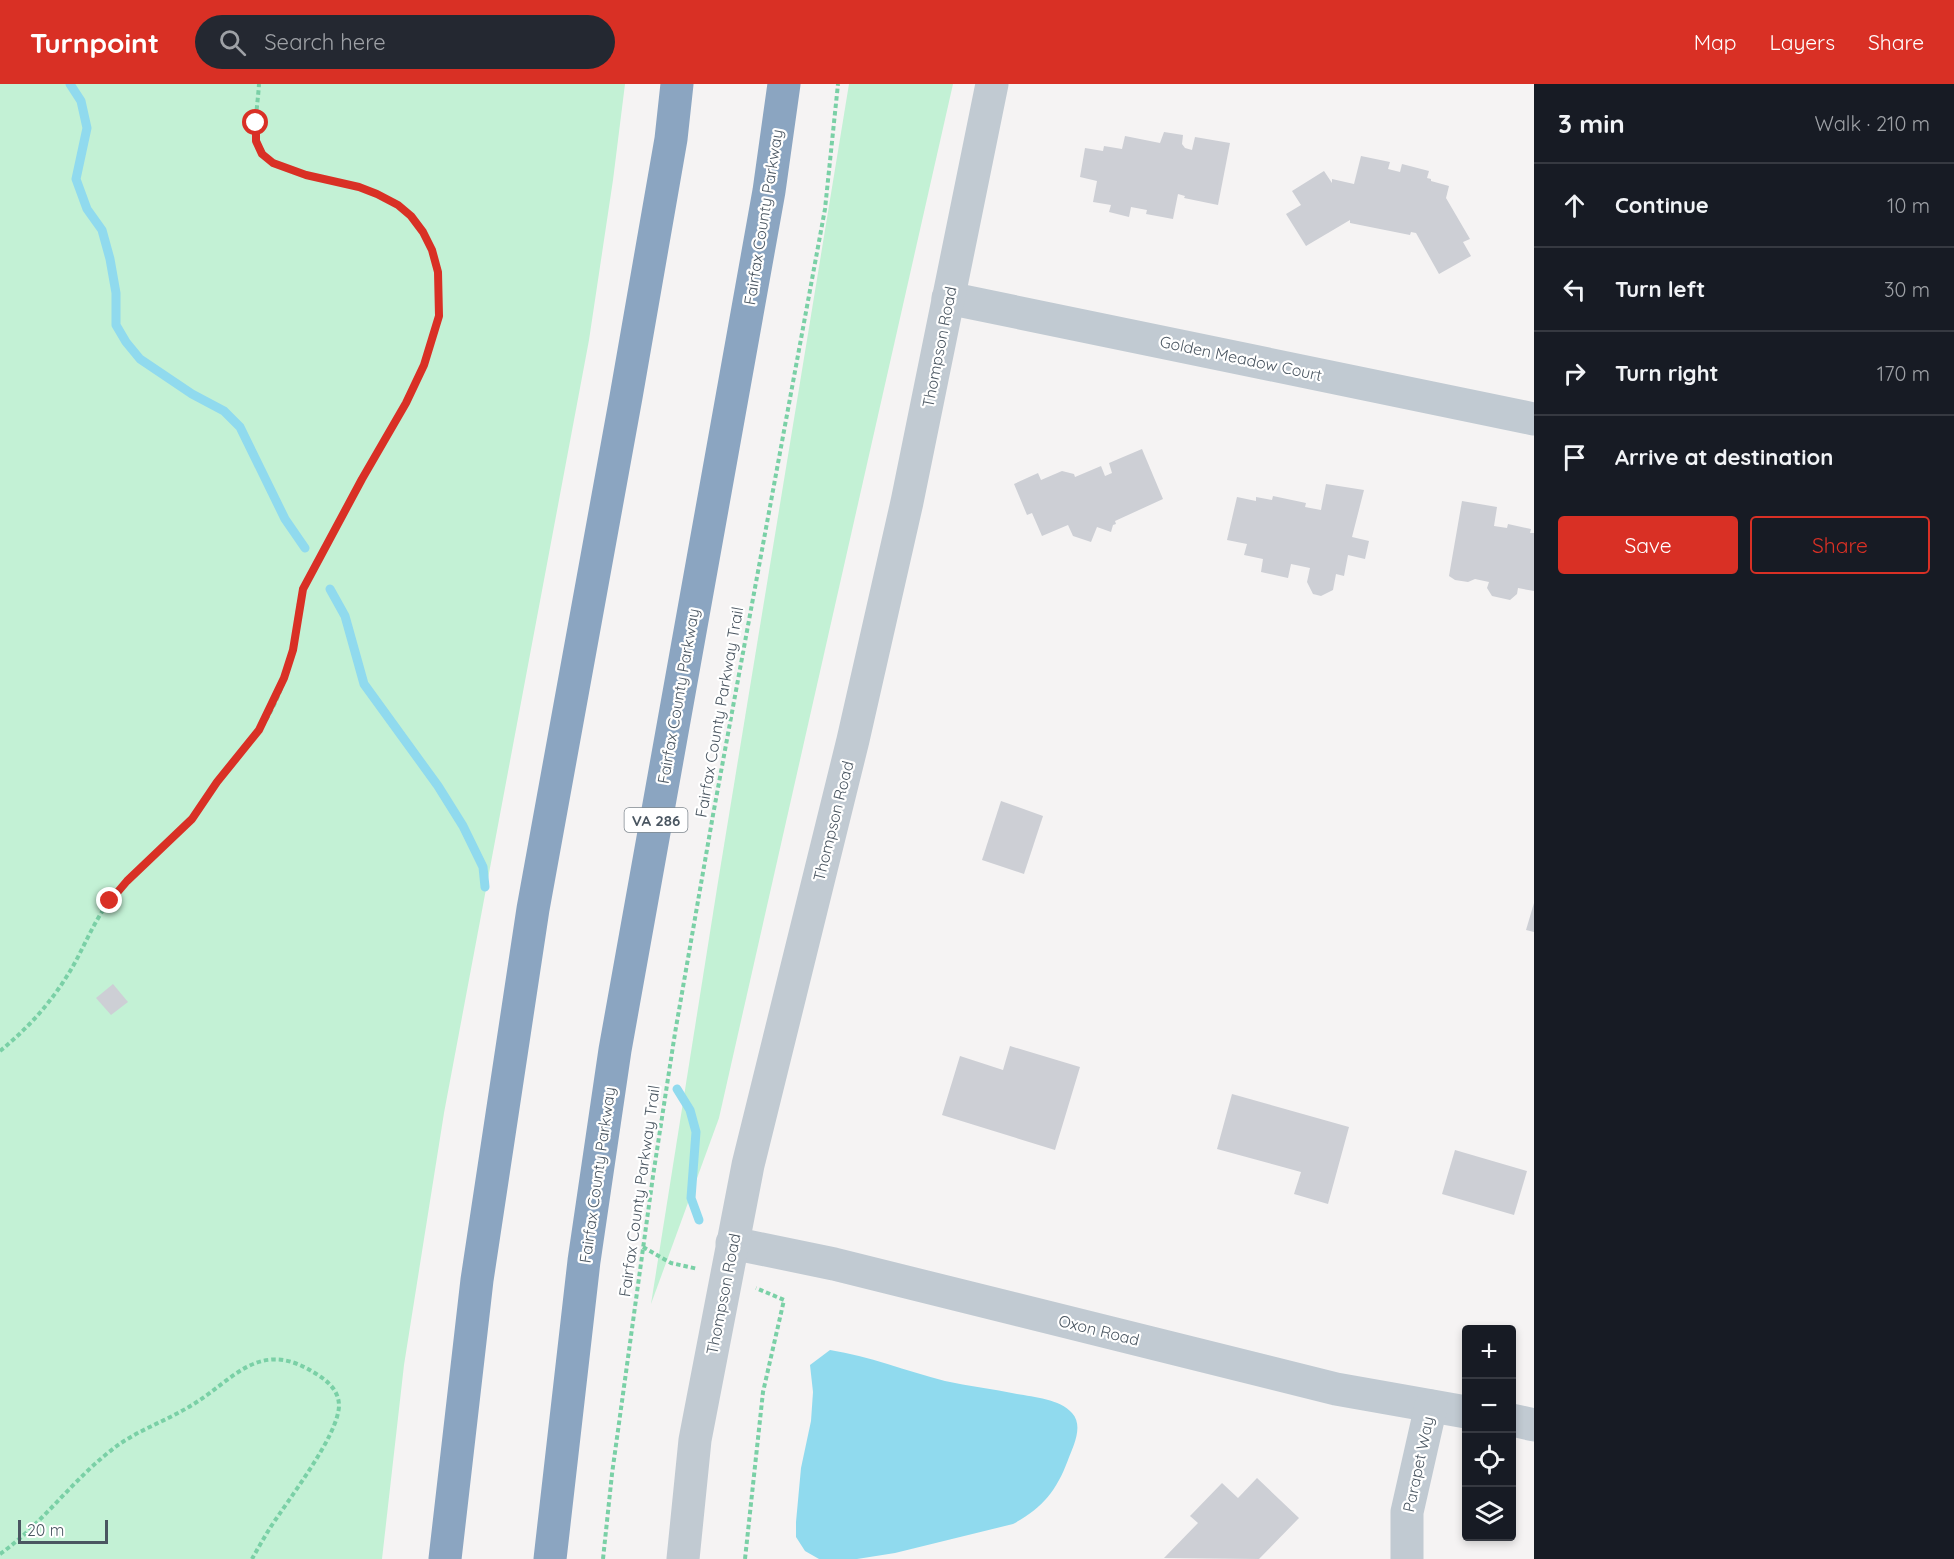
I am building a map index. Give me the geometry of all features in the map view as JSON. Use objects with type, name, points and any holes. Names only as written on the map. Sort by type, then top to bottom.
[{"type":"highway","points":[[445,1559],[477,1280],[533,909],[671,139],[677,84]]},
{"type":"highway","name":"Fairfax County Parkway","points":[[550,1559],[583,1271],[615,1050],[769,191],[784,84]]},
{"type":"street","name":"Thompson Road","points":[[682,1559],[695,1440],[732,1243],[762,1109],[856,729],[907,502],[992,84]]},
{"type":"street","name":"Golden Meadow Court","points":[[948,298],[1534,419]]},
{"type":"street","name":"Oxon Road","points":[[732,1243],[834,1264],[1336,1389],[1462,1411]]},
{"type":"street","name":"Parapet Way","points":[[1407,1559],[1407,1512],[1431,1406]]},
{"type":"street","points":[[1516,1421],[1534,1425]]},
{"type":"path","points":[[0,1051],[35,1019],[68,976],[98,917],[110,901],[127,881],[192,819],[217,782],[259,730],[284,678],[293,650],[303,589],[406,403],[424,365],[437,325],[439,316],[438,272],[432,250],[423,232],[411,216],[398,205],[377,194],[285,168],[273,163],[262,154],[256,141],[259,84]]},
{"type":"path","name":"Fairfax County Parkway Trail","points":[[603,1559],[618,1430],[675,1033],[712,815],[825,209],[838,84]]},
{"type":"path","points":[[745,1559],[763,1392],[784,1300]]},
{"type":"path","points":[[0,1554],[31,1531],[85,1473],[125,1440],[191,1406],[252,1363],[269,1360],[288,1361],[324,1378],[335,1390],[339,1404],[337,1417],[307,1473],[269,1529],[252,1559]]},
{"type":"green space","points":[[0,84],[625,84],[589,340],[444,1113],[404,1365],[382,1559],[0,1559]]},
{"type":"green space","points":[[849,84],[953,84],[719,1118],[651,1304],[718,882]]},
{"type":"water","points":[[830,1350],[945,1381],[1039,1398],[1067,1408],[1077,1424],[1076,1436],[1053,1490],[1032,1512],[1013,1524],[895,1553],[857,1559],[819,1559],[805,1551],[796,1537],[796,1522],[801,1468],[811,1421],[813,1392],[810,1365]]},
{"type":"building","points":[[1164,132],[1183,135],[1182,144],[1185,148],[1192,150],[1195,137],[1230,143],[1218,205],[1184,198],[1185,196],[1178,194],[1173,219],[1146,214],[1147,210],[1131,207],[1129,217],[1109,212],[1111,205],[1093,202],[1097,181],[1080,177],[1085,148],[1103,151],[1104,146],[1122,149],[1125,136],[1160,143]]},
{"type":"building","points":[[1361,156],[1390,162],[1388,169],[1400,172],[1402,164],[1429,171],[1427,178],[1431,181],[1449,186],[1446,198],[1470,239],[1463,242],[1471,256],[1439,274],[1416,233],[1411,232],[1410,235],[1350,223],[1350,220],[1306,246],[1286,214],[1301,205],[1292,191],[1324,171],[1332,183],[1332,179],[1354,184]]},
{"type":"building","points":[[1142,449],[1163,499],[1115,521],[1116,524],[1113,525],[1111,532],[1097,527],[1091,542],[1073,536],[1068,525],[1042,536],[1032,513],[1027,515],[1014,484],[1038,473],[1041,480],[1062,471],[1074,474],[1075,477],[1101,466],[1105,476],[1112,473],[1109,463]]},
{"type":"building","points":[[1326,484],[1364,490],[1352,537],[1369,541],[1365,559],[1348,555],[1344,576],[1336,574],[1333,590],[1321,596],[1313,594],[1307,582],[1310,568],[1291,564],[1288,578],[1261,572],[1263,559],[1244,555],[1247,544],[1227,540],[1237,497],[1256,501],[1256,497],[1272,500],[1273,496],[1306,503],[1305,507],[1321,510]]},
{"type":"building","points":[[1462,501],[1497,507],[1494,526],[1507,528],[1508,524],[1531,529],[1530,533],[1534,533],[1534,591],[1518,588],[1517,594],[1510,600],[1492,596],[1487,588],[1489,582],[1475,579],[1468,582],[1455,580],[1449,576]]},
{"type":"building","points":[[1001,801],[1043,816],[1024,874],[982,860]]},
{"type":"building","points":[[1534,903],[1534,932],[1526,930]]},
{"type":"building","points":[[113,984],[128,1002],[111,1015],[96,998]]},
{"type":"building","points":[[1010,1046],[1080,1067],[1055,1150],[942,1115],[960,1056],[1003,1070]]},
{"type":"building","points":[[1232,1094],[1349,1127],[1328,1204],[1294,1194],[1301,1172],[1217,1149]]},
{"type":"building","points":[[1455,1150],[1527,1171],[1514,1215],[1442,1194]]},
{"type":"building","points":[[1257,1478],[1299,1518],[1259,1559],[1164,1558],[1198,1523],[1190,1516],[1222,1483],[1238,1498]]},
{"type":"waterway","points":[[70,84],[81,101],[87,128],[76,179],[87,209],[102,230],[110,259],[116,293],[116,325],[140,359],[192,394],[224,411],[240,427],[285,519],[305,548]]},
{"type":"waterway","points":[[330,589],[345,616],[364,684],[438,786],[463,826],[483,867],[485,887]]},
{"type":"waterway","points":[[677,1089],[690,1110],[696,1132],[691,1198],[699,1220]]},
{"type":"route","points":[[110,901],[127,881],[192,819],[217,782],[259,730],[273,705],[293,650],[303,589],[406,403],[424,365],[439,316],[438,272],[432,250],[423,232],[411,216],[398,205],[359,187],[306,175],[273,163],[262,154],[256,141],[256,123]]}]
